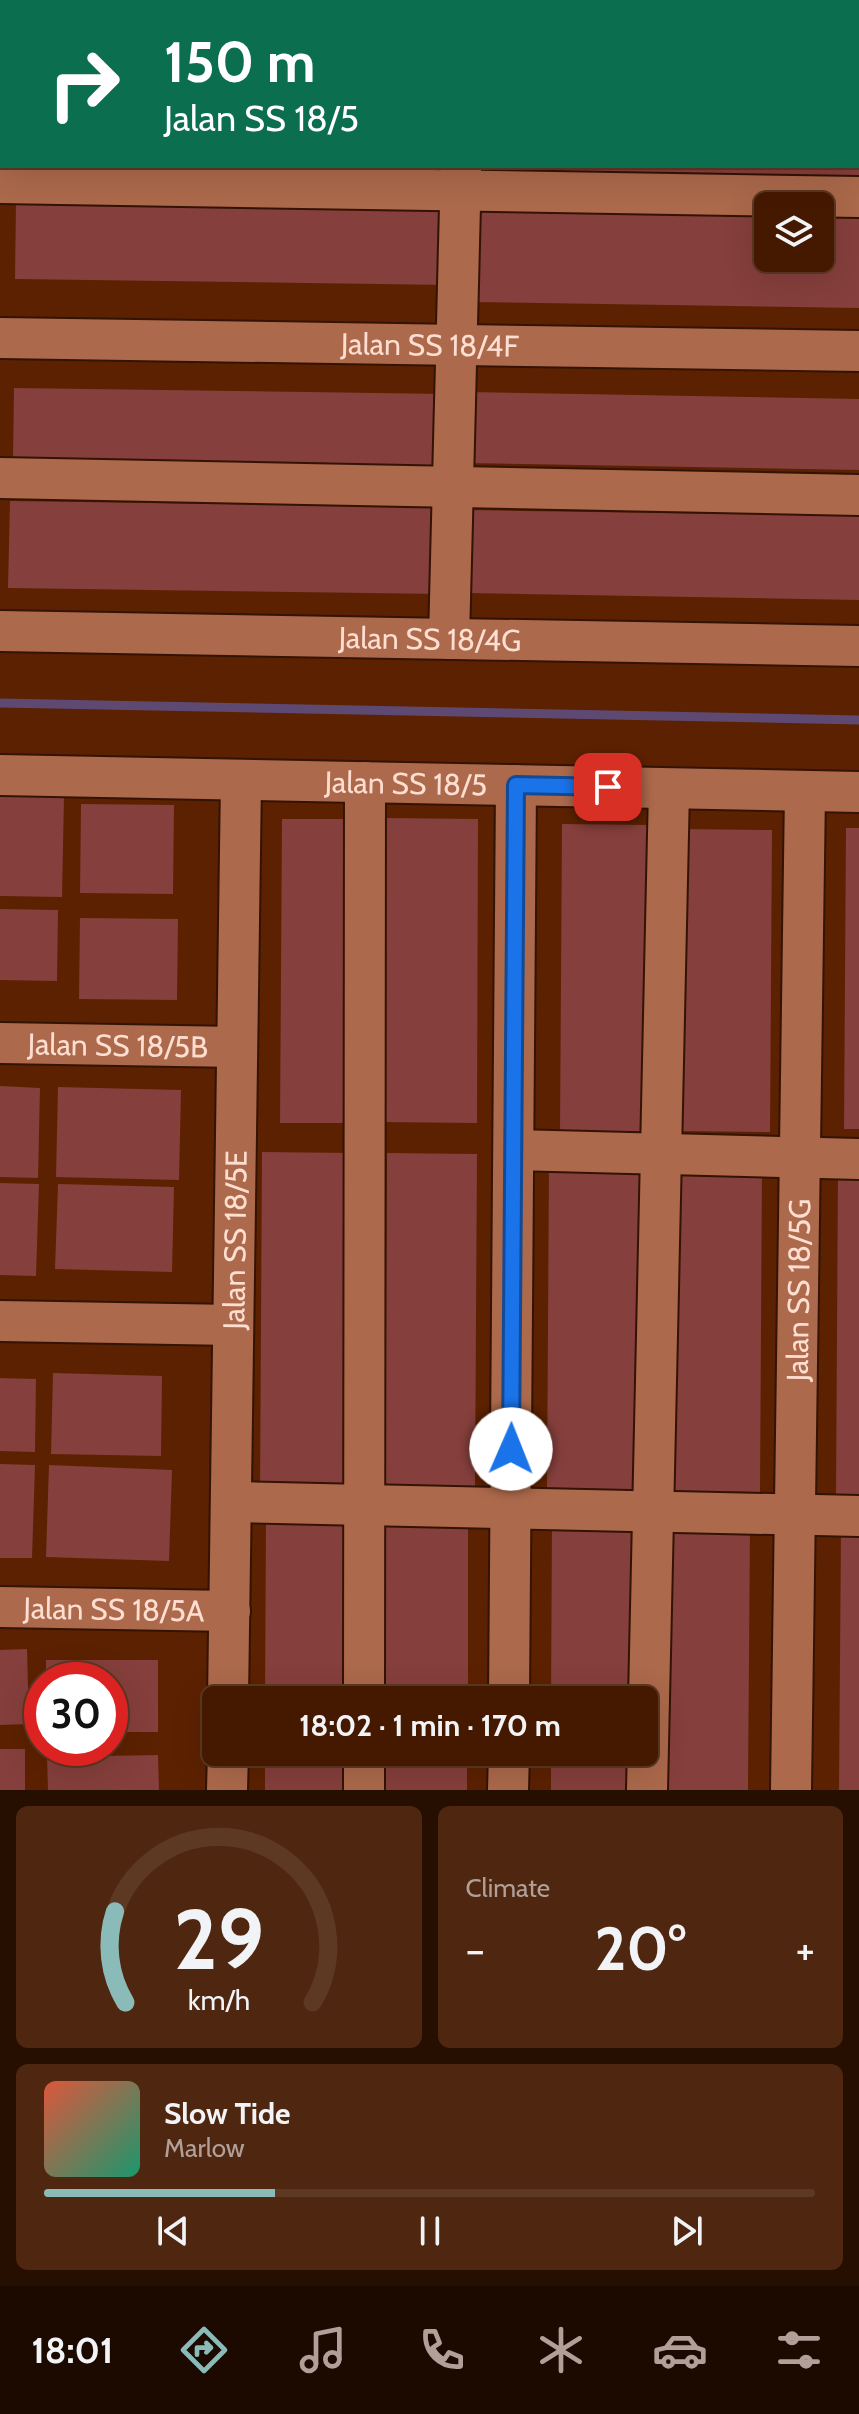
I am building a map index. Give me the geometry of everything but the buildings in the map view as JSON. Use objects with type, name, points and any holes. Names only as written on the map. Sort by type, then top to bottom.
[{"type":"street","points":[[449,639],[460,178]]},
{"type":"street","points":[[0,183],[460,178],[859,197]]},
{"type":"street","name":"Jalan SS 18/4F","points":[[0,338],[859,351]]},
{"type":"street","points":[[0,478],[859,495]]},
{"type":"street","name":"Jalan SS 18/4G","points":[[0,631],[859,646]]},
{"type":"street","name":"Jalan SS 18/5","points":[[0,775],[859,792]]},
{"type":"street","name":"Jalan SS 18/5E","points":[[228,1686],[241,780]]},
{"type":"street","points":[[364,1686],[365,782]]},
{"type":"street","points":[[509,1686],[516,785]]},
{"type":"street","points":[[647,1790],[669,789]]},
{"type":"street","name":"Jalan SS 18/5G","points":[[791,1790],[805,791]]},
{"type":"street","name":"Jalan SS 18/5B","points":[[0,1043],[237,1047]]},
{"type":"street","points":[[514,1150],[859,1159]]},
{"type":"street","points":[[0,1321],[233,1325]]},
{"type":"street","points":[[231,1502],[859,1516]]},
{"type":"street","name":"Jalan SS 18/5A","points":[[0,1607],[230,1611]]},
{"type":"street","points":[[227,1790],[228,1766]]},
{"type":"street","points":[[364,1766],[364,1790]]},
{"type":"street","points":[[508,1790],[509,1766]]},
{"type":"waterway","points":[[0,703],[859,720]]},
{"type":"route","points":[[511,1449],[516,785],[608,787]]}]
